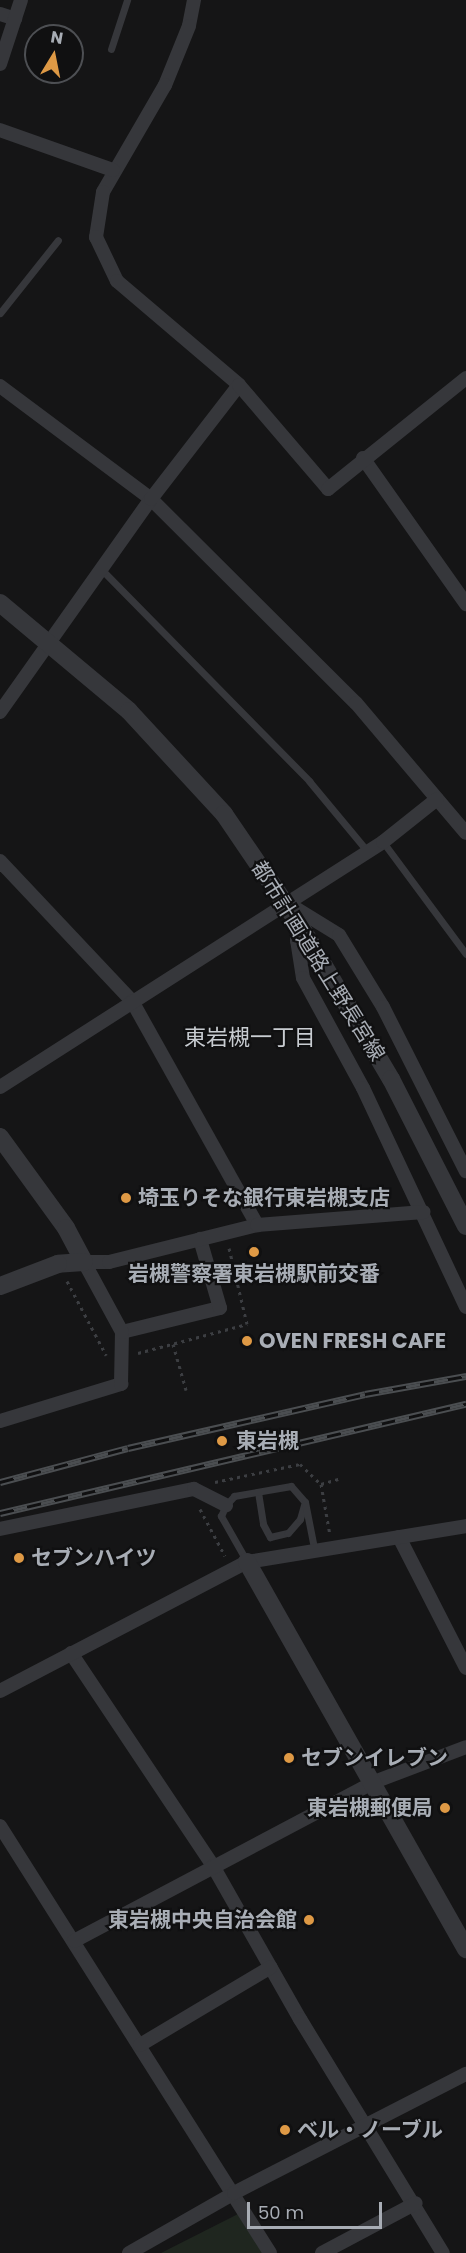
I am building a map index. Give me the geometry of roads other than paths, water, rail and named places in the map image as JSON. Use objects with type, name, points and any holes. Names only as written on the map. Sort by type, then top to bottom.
[{"type":"street","points":[[0,64],[21,0]]},
{"type":"street","points":[[194,0],[189,26],[165,85],[113,170],[98,213],[96,237],[106,264],[117,281],[239,384],[328,489],[363,458],[466,378]]},
{"type":"street","points":[[0,14],[15,19]]},
{"type":"street","points":[[0,130],[113,170]]},
{"type":"street","points":[[0,712],[151,499],[239,384]]},
{"type":"street","points":[[0,386],[151,499],[356,703],[466,833]]},
{"type":"street","points":[[363,458],[466,604]]},
{"type":"street","name":"都市計画道路上野長宮線","points":[[0,603],[51,642],[129,711],[224,814],[302,927],[391,1079],[466,1226]]},
{"type":"street","points":[[0,1087],[132,1000],[368,852],[436,799]]},
{"type":"street","points":[[0,861],[132,1000],[257,1225]]},
{"type":"street","points":[[287,903],[339,935],[383,1007],[466,1171]]},
{"type":"street","points":[[302,927],[297,940],[303,978],[363,1088],[466,1307]]},
{"type":"street","points":[[0,1137],[66,1228],[122,1332],[121,1384],[0,1421]]},
{"type":"street","points":[[0,1286],[58,1264],[109,1262],[257,1225],[423,1212]]},
{"type":"street","points":[[122,1332],[220,1308],[200,1239]]},
{"type":"street","points":[[0,1529],[194,1489],[226,1505]]},
{"type":"street","points":[[0,1691],[247,1562],[314,1548],[466,1526]]},
{"type":"street","points":[[399,1537],[466,1668]]},
{"type":"street","points":[[247,1562],[374,1782],[466,1949]]},
{"type":"street","points":[[71,1653],[213,1866],[366,2125],[416,2203],[443,2253]]},
{"type":"street","points":[[74,1941],[374,1782],[466,1747]]},
{"type":"street","points":[[0,1826],[270,2253]]},
{"type":"street","points":[[140,2045],[271,1967]]},
{"type":"street","points":[[129,2253],[234,2193],[466,2074]]},
{"type":"street","points":[[322,2253],[416,2203]]},
{"type":"lane","points":[[111,49],[127,0]]},
{"type":"lane","points":[[0,314],[58,240]]},
{"type":"lane","points":[[102,570],[309,781],[368,852]]},
{"type":"lane","points":[[383,842],[466,954]]},
{"type":"lane","points":[[247,1562],[221,1516],[226,1505],[234,1496],[291,1486],[305,1502],[314,1548]]},
{"type":"lane","points":[[258,1492],[263,1524],[270,1537],[288,1533],[300,1519],[305,1502]]},
{"type":"railway","points":[[0,1482],[128,1448],[365,1394],[466,1376]]},
{"type":"railway","points":[[0,1513],[466,1404]]},
{"type":"place","name":"埼玉りそな銀行東岩槻支店","points":[[126,1198]]},
{"type":"place","name":"岩槻警察署東岩槻駅前交番","points":[[254,1252]]},
{"type":"place","name":"OVEN FRESH CAFE","points":[[247,1341]]},
{"type":"place","name":"東岩槻","points":[[222,1441]]},
{"type":"place","name":"セブンハイツ","points":[[19,1558]]},
{"type":"place","name":"セブンイレブン","points":[[289,1758]]},
{"type":"place","name":"東岩槻郵便局","points":[[445,1808]]},
{"type":"place","name":"東岩槻中央自治会館","points":[[309,1920]]},
{"type":"place","name":"ベル・ノーブル","points":[[285,2130]]},
{"type":"district","name":"東岩槻一丁目","points":[[250,1038]]}]
